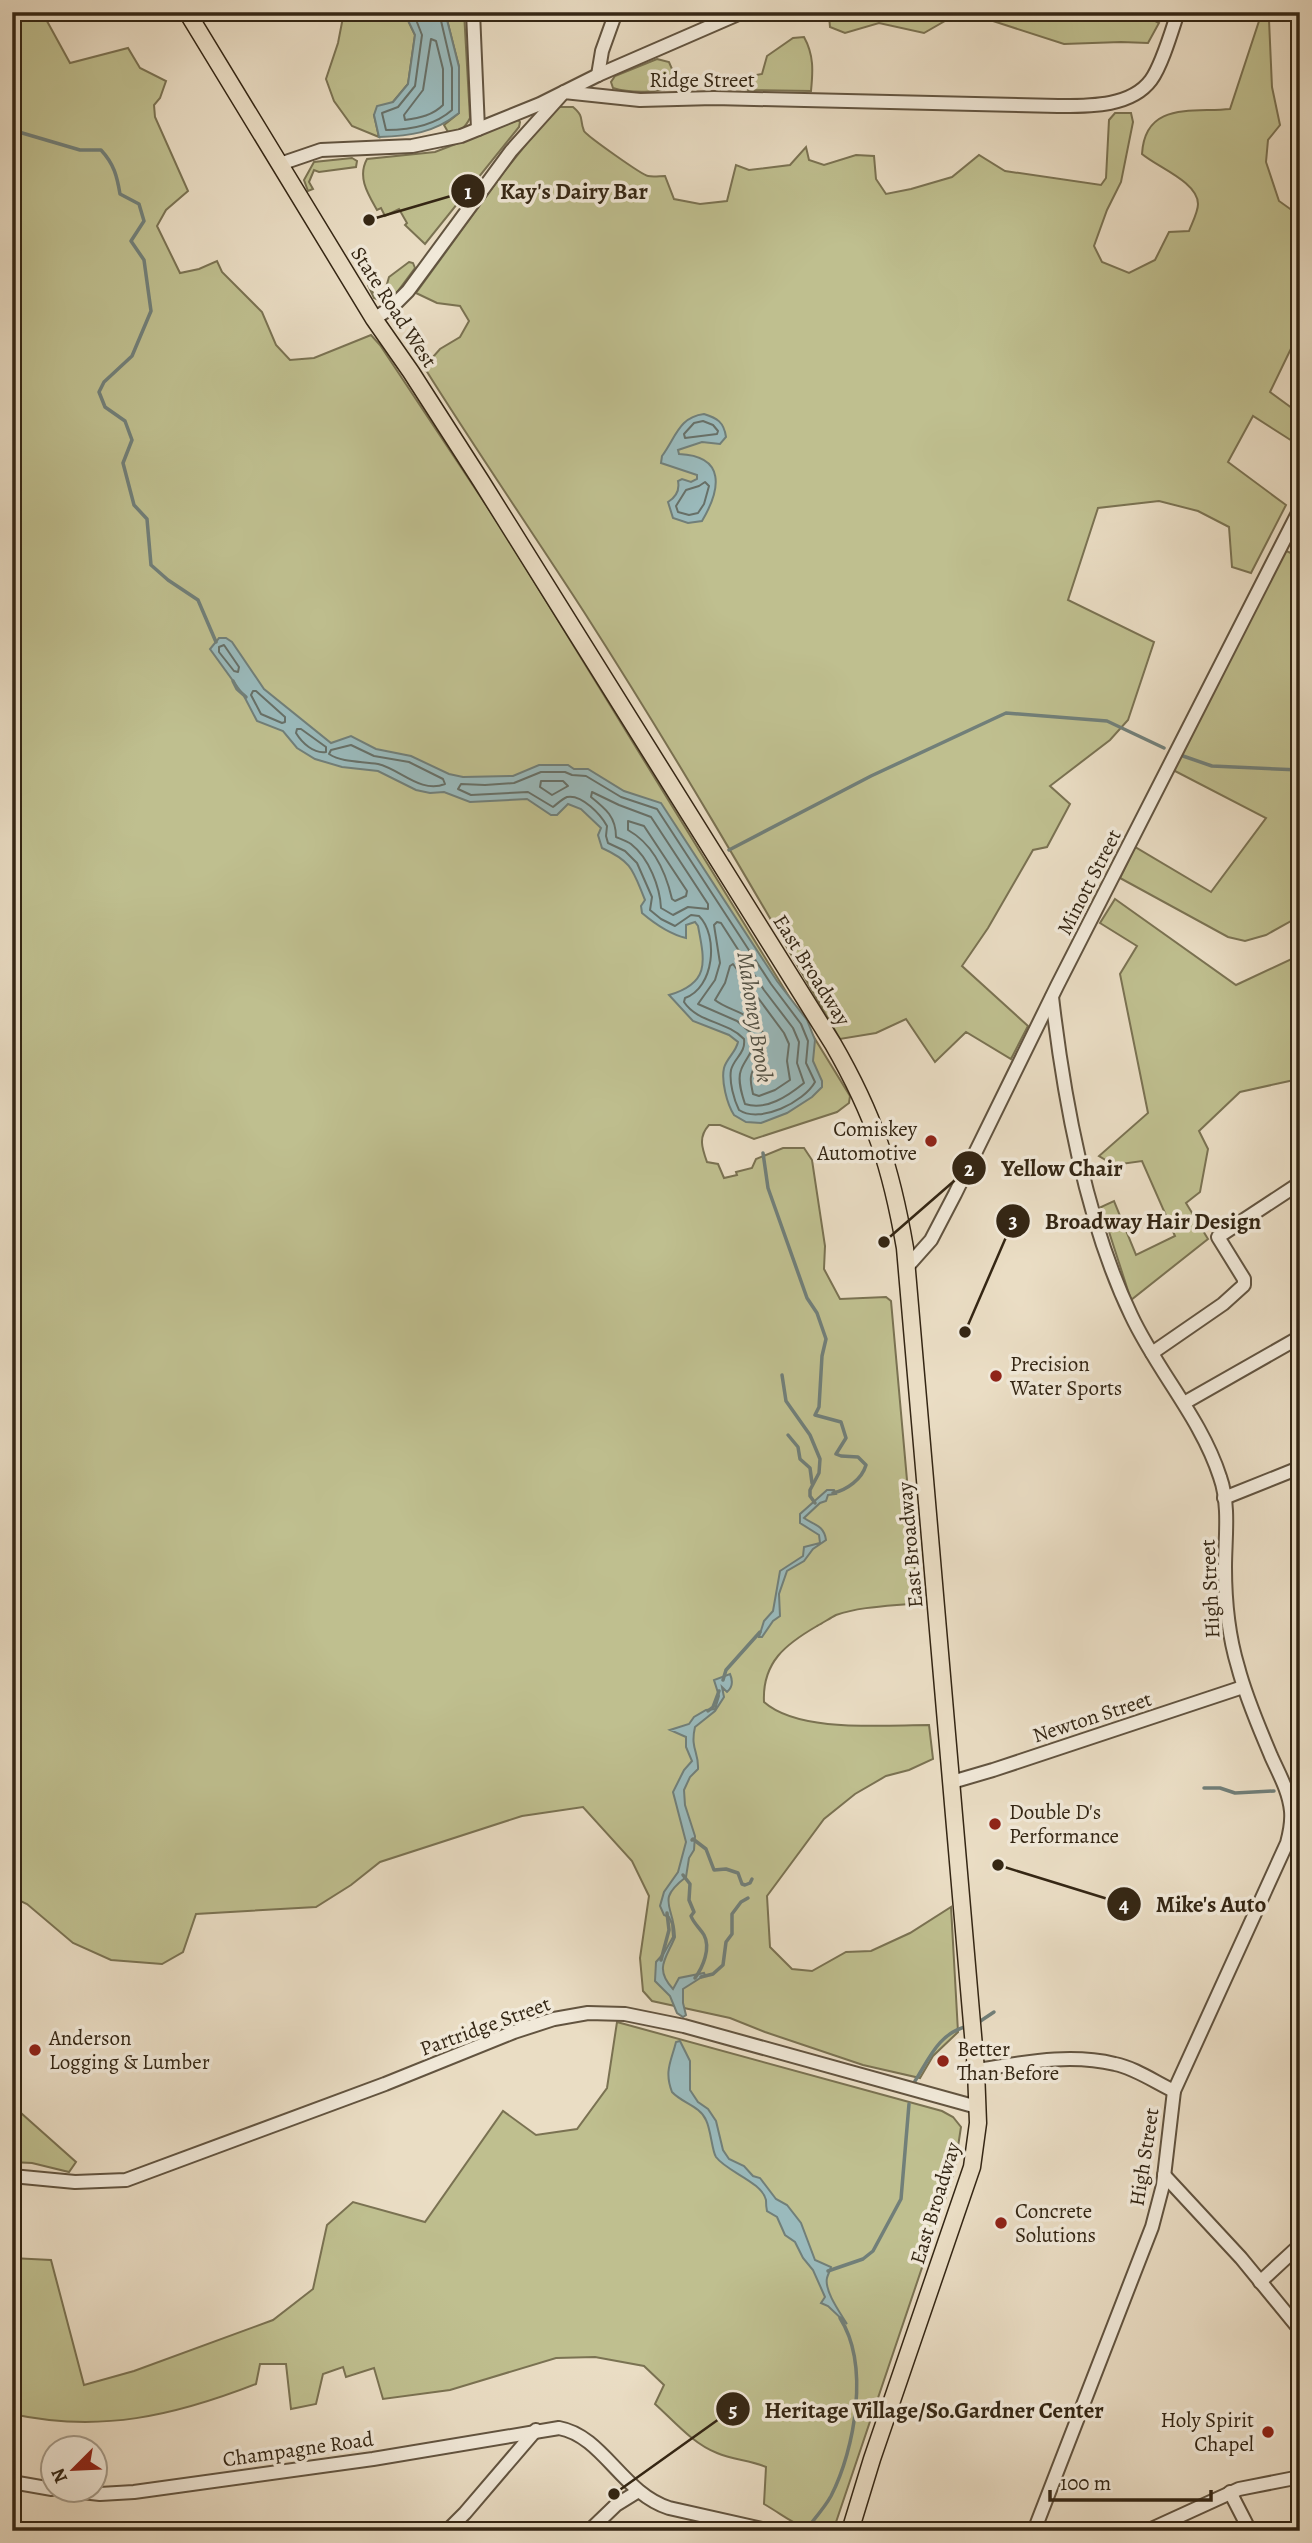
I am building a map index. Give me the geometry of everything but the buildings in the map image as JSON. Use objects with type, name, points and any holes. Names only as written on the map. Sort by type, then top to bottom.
[{"type":"main road","name":"State Road West","points":[[187,12],[374,319],[411,372],[570,623]]},
{"type":"main road","name":"East Broadway","points":[[570,623],[856,1086],[885,1154],[897,1201],[907,1268],[976,2070],[978,2123],[972,2167],[850,2531]]},
{"type":"street","points":[[473,12],[478,129]]},
{"type":"street","points":[[598,75],[616,12]]},
{"type":"street","points":[[280,164],[321,150],[412,146],[478,129],[743,12]]},
{"type":"street","name":"Ridge Street","points":[[564,92],[640,100],[714,98],[1077,106],[1106,103],[1136,94],[1152,79],[1178,12]]},
{"type":"street","points":[[374,319],[392,307],[408,291],[511,150],[564,92]]},
{"type":"street","name":"Minott Street","points":[[907,1268],[931,1240],[1300,509]]},
{"type":"street","name":"High Street","points":[[1034,2531],[1152,2227],[1164,2175],[1174,2091],[1287,1843],[1291,1825],[1285,1788],[1244,1687],[1231,1643],[1226,1612],[1222,1481],[1213,1457],[1184,1403],[1152,1353],[1125,1302],[1097,1224],[1067,1097],[1052,997]]},
{"type":"street","points":[[1152,1353],[1223,1304],[1244,1286],[1244,1279],[1218,1237],[1300,1183]]},
{"type":"street","points":[[1184,1403],[1300,1337]]},
{"type":"street","points":[[1224,1498],[1294,1469],[1300,1482]]},
{"type":"street","name":"Newton Street","points":[[952,1782],[1244,1687]]},
{"type":"street","name":"Partridge Street","points":[[12,2176],[75,2182],[127,2180],[385,2084],[514,2032],[554,2019],[588,2013],[625,2014],[684,2026],[977,2107]]},
{"type":"street","points":[[976,2070],[1045,2059],[1074,2058],[1118,2064],[1174,2091]]},
{"type":"street","points":[[1164,2175],[1260,2281],[1300,2330]]},
{"type":"street","points":[[1260,2281],[1300,2245]]},
{"type":"street","name":"Champagne Road","points":[[108,2494],[373,2459],[536,2430],[564,2429],[584,2438],[637,2492],[669,2508],[771,2531]]},
{"type":"street","points":[[447,2531],[536,2430]]},
{"type":"street","points":[[1147,2531],[1230,2492],[1264,2482],[1300,2477]]},
{"type":"street","points":[[12,2482],[38,2487]]},
{"type":"street","points":[[589,2531],[617,2505],[637,2492]]},
{"type":"street","points":[[1230,2492],[1250,2531]]},
{"type":"green space","points":[[42,12],[70,63],[128,48],[140,68],[166,81],[160,98],[154,105],[155,117],[188,191],[166,210],[157,226],[180,273],[217,261],[222,272],[262,312],[276,345],[290,360],[314,358],[371,335],[380,345],[502,529],[850,1096],[849,1103],[837,1112],[754,1139],[720,1125],[709,1125],[703,1134],[702,1143],[707,1162],[718,1164],[724,1178],[752,1168],[756,1159],[783,1148],[804,1148],[812,1160],[825,1246],[824,1269],[840,1299],[886,1297],[891,1301],[918,1603],[867,1608],[836,1615],[795,1640],[772,1665],[764,1688],[764,1702],[779,1712],[819,1723],[866,1726],[929,1725],[933,1759],[909,1770],[886,1776],[855,1794],[824,1819],[767,1896],[770,1947],[792,1969],[812,1971],[846,1952],[871,1951],[910,1933],[951,1907],[958,2032],[933,2056],[920,2078],[863,2065],[730,2018],[652,2001],[643,1991],[640,1958],[649,1896],[632,1861],[583,1807],[522,1816],[380,1862],[351,1885],[316,1907],[196,1914],[183,1952],[162,1964],[111,1960],[73,1943],[27,1904],[12,1897],[12,18]]},
{"type":"green space","points":[[344,12],[404,12],[415,35],[408,84],[393,102],[374,115],[379,137],[352,126],[334,101],[326,79],[338,43]]},
{"type":"green space","points":[[445,12],[464,12],[470,118],[461,129],[448,132],[444,125],[459,113],[459,67]]},
{"type":"green space","points":[[841,12],[858,16],[870,12],[1139,12],[1159,23],[1148,43],[1064,44],[990,20],[945,21],[924,33],[879,23],[845,33],[830,27],[829,16]]},
{"type":"green space","points":[[1262,12],[1272,12],[1269,20],[1272,87],[1280,125],[1268,140],[1266,162],[1279,201],[1300,216],[1300,330],[1270,392],[1300,414],[1300,446],[1253,416],[1228,462],[1286,505],[1251,573],[1232,567],[1229,527],[1198,511],[1159,501],[1098,508],[1068,600],[1154,642],[1128,720],[1110,740],[1050,786],[1070,804],[1047,847],[1033,850],[988,928],[962,966],[1028,1026],[1011,1059],[966,1032],[935,1062],[906,1019],[876,1033],[840,1039],[650,717],[424,367],[440,349],[460,337],[469,321],[460,306],[437,303],[416,293],[504,172],[559,107],[573,107],[577,110],[584,131],[636,169],[648,176],[665,176],[674,199],[700,204],[727,201],[736,165],[749,170],[790,165],[806,147],[809,160],[824,165],[856,155],[874,156],[876,179],[886,194],[952,177],[979,155],[1005,171],[1101,185],[1106,178],[1109,120],[1115,113],[1131,113],[1133,122],[1121,182],[1094,246],[1102,262],[1129,273],[1155,260],[1169,232],[1189,231],[1198,207],[1196,196],[1184,182],[1142,154],[1145,137],[1152,125],[1173,113],[1230,109]]},
{"type":"green space","points":[[804,37],[812,63],[811,91],[748,90],[743,83],[751,76],[762,74],[767,56],[793,38]]},
{"type":"green space","points":[[657,59],[669,62],[675,76],[675,85],[645,92],[613,88],[611,82],[615,76]]},
{"type":"green space","points":[[518,120],[519,127],[425,244],[405,225],[407,223],[399,209],[385,216],[381,208],[377,210],[367,192],[363,172],[367,159],[435,152]]},
{"type":"green space","points":[[352,158],[357,161],[356,167],[319,172],[314,170],[309,182],[313,189],[308,191],[304,180],[314,162]]},
{"type":"green space","points":[[409,262],[413,263],[415,268],[392,299],[383,302],[374,298],[368,285],[375,295],[385,291],[389,277]]},
{"type":"green space","points":[[1284,550],[1300,557],[1300,916],[1266,935],[1245,941],[1228,937],[1120,878],[1135,847],[1211,892],[1266,818],[1173,770]]},
{"type":"green space","points":[[1115,899],[1236,985],[1300,955],[1300,1074],[1294,1080],[1240,1092],[1199,1131],[1208,1149],[1200,1192],[1186,1203],[1208,1239],[1131,1300],[1101,1207],[1114,1201],[1136,1255],[1175,1236],[1142,1161],[1114,1165],[1099,1156],[1148,1113],[1120,974],[1137,946],[1100,923]]},
{"type":"green space","points":[[617,2022],[942,2111],[953,2117],[961,2127],[954,2173],[833,2531],[804,2527],[764,2504],[766,2467],[717,2453],[692,2438],[655,2404],[664,2385],[644,2366],[595,2357],[556,2358],[450,2390],[383,2399],[374,2368],[346,2377],[343,2367],[323,2374],[316,2404],[291,2409],[286,2364],[260,2364],[256,2384],[166,2413],[76,2422],[12,2414],[12,2258],[51,2260],[84,2385],[134,2371],[273,2320],[313,2289],[327,2225],[353,2202],[425,2222],[503,2111],[536,2135],[577,2129],[607,2088]]},
{"type":"green space","points":[[12,2105],[76,2162],[69,2172],[32,2163],[12,2162]]},
{"type":"water","points":[[404,12],[445,12],[459,67],[459,113],[440,125],[421,132],[379,137],[374,115],[377,106],[393,102],[408,84],[415,35]]},
{"type":"water","points":[[704,414],[719,421],[726,437],[720,444],[702,442],[678,450],[679,454],[705,461],[715,476],[713,497],[702,521],[688,523],[673,518],[668,502],[677,493],[678,481],[682,479],[691,482],[697,479],[697,475],[661,463],[662,456],[683,424]]},
{"type":"water","points":[[219,638],[232,642],[264,689],[331,743],[351,736],[376,749],[411,756],[449,774],[463,777],[513,776],[539,765],[568,765],[574,769],[588,769],[624,791],[661,803],[777,981],[807,1020],[815,1040],[813,1061],[822,1087],[787,1113],[761,1123],[746,1122],[734,1115],[725,1092],[723,1073],[738,1042],[729,1035],[693,1021],[669,995],[692,984],[702,969],[698,926],[695,922],[686,925],[686,938],[662,928],[642,913],[641,906],[645,900],[631,868],[602,848],[598,835],[601,828],[581,809],[568,804],[557,815],[551,815],[527,799],[470,802],[444,792],[416,790],[378,771],[342,767],[315,759],[297,748],[283,731],[257,721],[244,696],[210,649]]},
{"type":"water","points":[[827,1490],[834,1490],[836,1494],[828,1495],[826,1501],[804,1518],[821,1528],[826,1540],[813,1549],[804,1561],[787,1571],[779,1594],[780,1616],[762,1637],[759,1637],[764,1621],[773,1611],[780,1571],[803,1556],[804,1547],[820,1543],[819,1535],[800,1523],[800,1514]]},
{"type":"water","points":[[730,1674],[730,1688],[727,1692],[722,1687],[724,1697],[715,1711],[695,1727],[698,1769],[690,1777],[684,1790],[685,1805],[695,1836],[694,1850],[689,1858],[686,1877],[671,1892],[669,1898],[675,1937],[664,1963],[667,1982],[673,1989],[679,1978],[704,1973],[705,1975],[683,1989],[686,2015],[683,2017],[677,2013],[670,1996],[655,1981],[656,1962],[673,1937],[672,1924],[660,1906],[664,1892],[678,1872],[686,1842],[673,1792],[684,1770],[692,1761],[686,1747],[686,1737],[670,1730],[689,1724],[694,1717],[706,1710],[715,1709],[719,1696],[714,1680]]},
{"type":"water","points":[[680,2041],[690,2061],[690,2090],[716,2121],[723,2150],[729,2159],[760,2178],[776,2199],[787,2205],[801,2223],[815,2260],[831,2267],[827,2278],[828,2289],[847,2324],[821,2303],[825,2297],[813,2270],[795,2242],[785,2235],[777,2217],[767,2211],[763,2194],[716,2157],[708,2124],[703,2115],[672,2092],[669,2067],[676,2042]]},
{"type":"waterway","name":"Mahoney Brook","points":[[12,130],[80,150],[101,150],[114,170],[120,194],[139,204],[144,221],[131,241],[144,260],[151,311],[132,356],[104,382],[99,392],[105,407],[125,421],[132,440],[123,463],[134,505],[147,519],[151,565],[198,600],[216,642]]},
{"type":"waterway","name":"Mahoney Brook","points":[[233,681],[246,697]]},
{"type":"waterway","points":[[729,850],[871,776],[1006,713],[1107,721],[1164,748]]},
{"type":"waterway","points":[[1183,756],[1212,766],[1300,770]]},
{"type":"waterway","name":"Mahoney Brook","points":[[763,1153],[768,1188],[807,1298],[817,1313],[826,1339],[822,1356],[819,1407],[815,1415],[841,1422],[846,1438],[836,1454],[858,1457],[866,1465],[853,1483],[833,1493]]},
{"type":"waterway","points":[[782,1375],[786,1401],[810,1435],[820,1459],[819,1473],[810,1490],[810,1496],[815,1503]]},
{"type":"waterway","points":[[788,1435],[798,1447],[800,1459],[810,1468],[812,1483]]},
{"type":"waterway","name":"Mahoney Brook","points":[[723,1680],[726,1670],[760,1632]]},
{"type":"waterway","name":"Mahoney Brook","points":[[708,1711],[713,1707],[719,1691]]},
{"type":"waterway","points":[[1293,1786],[1300,1783]]},
{"type":"waterway","points":[[1204,1788],[1220,1788],[1235,1793],[1274,1791]]},
{"type":"waterway","points":[[692,1840],[706,1849],[714,1870],[726,1869],[738,1873],[745,1885],[752,1879]]},
{"type":"waterway","points":[[683,1875],[690,1884],[689,1900],[694,1912],[691,1916],[704,1935],[707,1946],[703,1963],[695,1978]]},
{"type":"waterway","points":[[701,1977],[713,1974],[723,1965],[726,1942],[732,1934],[732,1914],[741,1902],[748,1898]]},
{"type":"waterway","name":"Mahoney Brook","points":[[661,1960],[669,1930],[667,1913]]},
{"type":"waterway","points":[[976,2024],[994,2012]]},
{"type":"waterway","points":[[915,2081],[942,2040],[968,2026]]},
{"type":"waterway","points":[[828,2271],[863,2259],[873,2251],[901,2199],[909,2104]]},
{"type":"waterway","name":"Mahoney Brook","points":[[808,2527],[831,2496],[840,2477],[856,2407],[855,2359],[840,2318]]},
{"type":"place","name":"Kay's Dairy Bar","points":[[369,220]]},
{"type":"place","name":"Comiskey Automotive","points":[[931,1141]]},
{"type":"place","name":"Yellow Chair","points":[[884,1242]]},
{"type":"place","name":"Broadway Hair Design","points":[[965,1332]]},
{"type":"place","name":"Precision Water Sports","points":[[996,1376]]},
{"type":"place","name":"Double D's Performance","points":[[995,1824]]},
{"type":"place","name":"Mike's Auto","points":[[998,1865]]},
{"type":"place","name":"Anderson Logging & Lumber","points":[[35,2050]]},
{"type":"place","name":"Better Than Before","points":[[943,2061]]},
{"type":"place","name":"Concrete Solutions","points":[[1001,2223]]},
{"type":"place","name":"Holy Spirit Chapel","points":[[1268,2432]]},
{"type":"place","name":"Heritage Village/So.Gardner Center","points":[[614,2494]]}]
